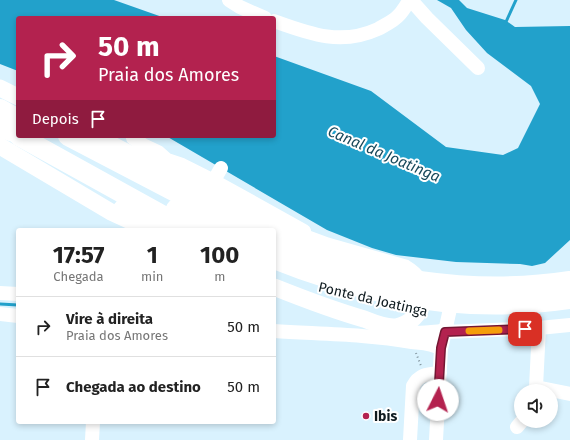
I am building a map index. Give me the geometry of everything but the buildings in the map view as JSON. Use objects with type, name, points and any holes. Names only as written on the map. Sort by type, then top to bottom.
[{"type":"highway","points":[[0,101],[16,109]]},
{"type":"highway","points":[[0,109],[11,132]]},
{"type":"highway","points":[[19,138],[69,175],[153,228]]},
{"type":"highway","points":[[22,138],[185,228]]},
{"type":"highway","points":[[24,138],[148,195],[221,225],[238,228]]},
{"type":"highway","points":[[50,138],[148,195]]},
{"type":"highway","points":[[71,138],[221,225]]},
{"type":"highway","name":"Ponte da Joatinga","points":[[276,242],[343,265],[423,281],[481,286],[543,285],[570,281]]},
{"type":"highway","name":"Ponte da Joatinga","points":[[276,260],[306,272],[356,287],[409,298],[461,303],[514,304],[570,299]]},
{"type":"highway","name":"Ponte da Joatinga","points":[[276,273],[329,291],[402,308],[456,316],[544,316],[570,313]]},
{"type":"main road","points":[[0,88],[16,96]]},
{"type":"main road","points":[[18,138],[111,212],[145,228]]},
{"type":"main road","points":[[100,138],[210,187],[270,225],[327,246],[405,268],[414,273],[420,281],[423,291],[423,301],[420,311],[414,319],[405,324],[395,327],[385,326]]},
{"type":"main road","points":[[276,288],[328,308],[385,326],[396,331],[443,340]]},
{"type":"street","points":[[229,0],[260,16]]},
{"type":"street","points":[[276,22],[326,37],[347,38],[366,34],[386,25],[398,16],[411,0],[478,68]]},
{"type":"street","points":[[133,138],[158,152],[169,161],[182,165],[210,187],[221,168]]},
{"type":"street","points":[[405,268],[435,280],[446,291],[450,305],[443,340],[436,440]]},
{"type":"street","points":[[0,293],[16,294]]},
{"type":"street","points":[[0,314],[16,316]]},
{"type":"street","points":[[276,331],[364,336],[432,345],[443,340],[570,325]]},
{"type":"street","points":[[536,384],[539,328]]},
{"type":"street","points":[[410,440],[413,386],[415,381],[424,374],[440,373]]},
{"type":"street","points":[[558,392],[570,394]]},
{"type":"street","points":[[92,440],[93,424]]},
{"type":"water","points":[[0,0],[114,0],[159,16],[16,16],[16,70],[0,64]]},
{"type":"water","name":"Canal da Joatinga","points":[[437,0],[459,0],[467,8],[505,20],[515,27],[570,26],[570,240],[545,263],[532,266],[520,264],[456,262],[396,255],[372,248],[327,230],[169,138],[276,138],[276,57],[371,91],[446,147],[503,155],[518,148],[540,104],[531,86],[487,53],[466,30],[451,8]]},
{"type":"waterway","points":[[505,24],[516,0]]},
{"type":"waterway","points":[[0,304],[16,305]]},
{"type":"slow traffic","points":[[469,331],[499,330]]},
{"type":"place","name":"Ibis","points":[[366,416]]},
{"type":"route","points":[[438,400],[441,348],[445,332],[525,329]]}]
